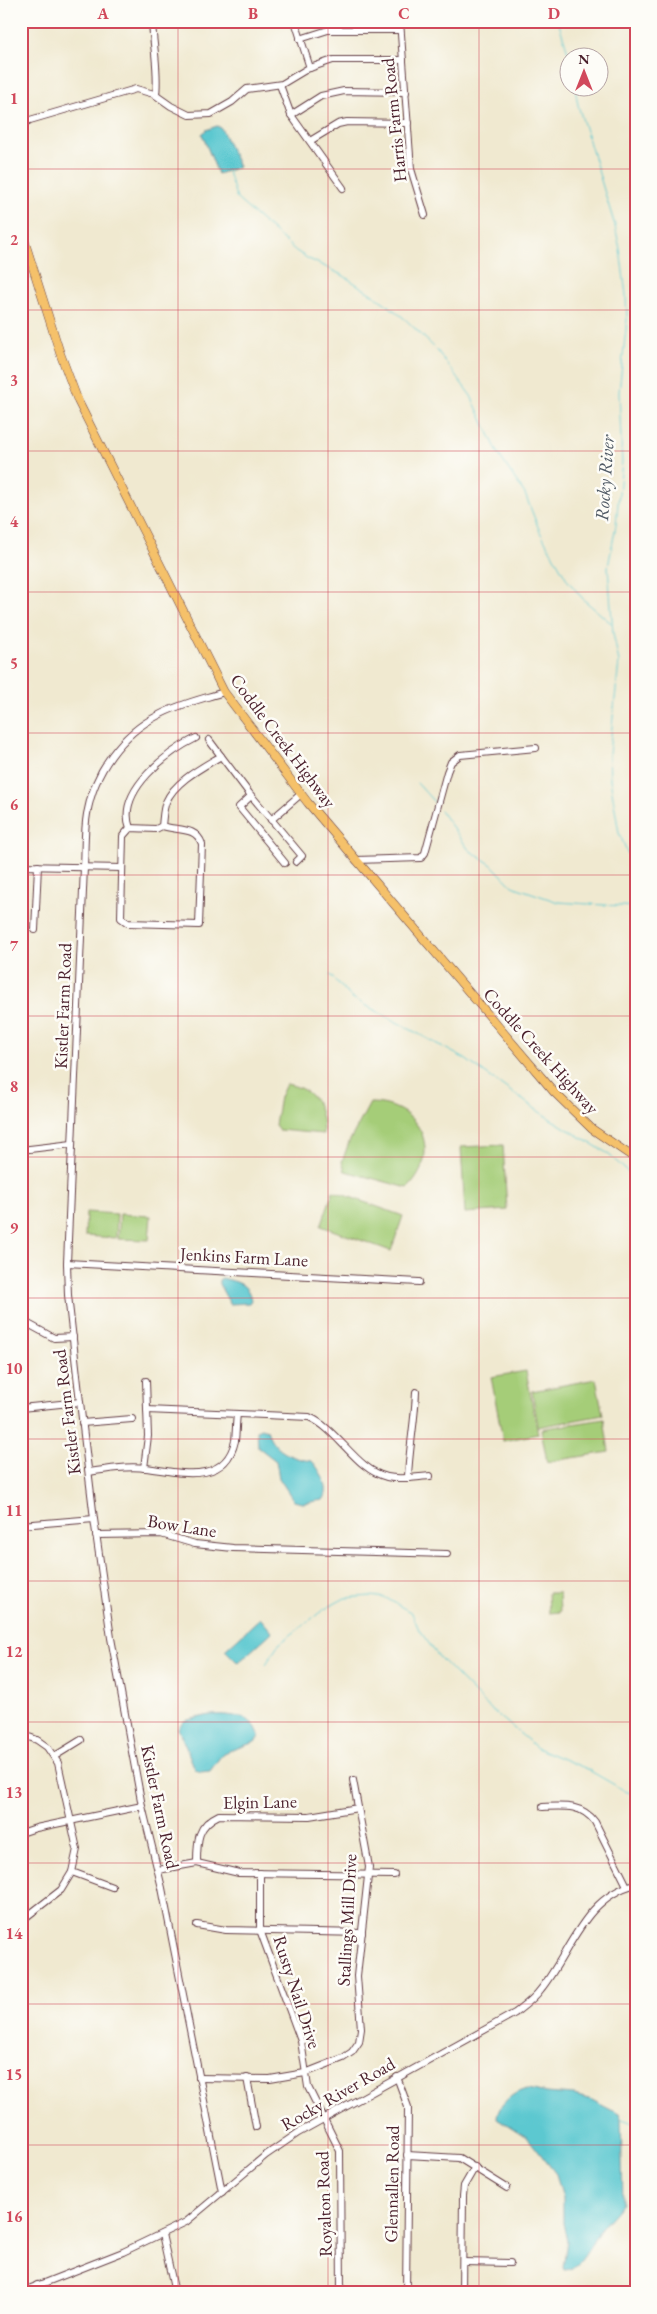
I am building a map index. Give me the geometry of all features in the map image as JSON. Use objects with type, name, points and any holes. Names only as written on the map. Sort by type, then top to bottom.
[{"type":"main road","name":"Coddle Creek Highway","points":[[21,231],[60,353],[78,401],[224,692],[301,794],[554,1092],[592,1129],[636,1159]]},
{"type":"street","points":[[152,21],[153,48],[158,80],[156,95]]},
{"type":"street","points":[[295,21],[310,68]]},
{"type":"street","name":"Harris Farm Road","points":[[400,21],[411,169],[425,215]]},
{"type":"street","points":[[300,40],[328,30],[400,30]]},
{"type":"street","points":[[21,125],[30,120],[130,89],[142,89],[156,95],[180,111],[190,115],[202,115],[219,110],[246,89],[280,85],[310,68],[333,60],[403,60]]},
{"type":"street","points":[[280,85],[291,115],[343,188]]},
{"type":"street","points":[[291,115],[321,96],[344,91],[406,92]]},
{"type":"street","points":[[21,119],[30,120]]},
{"type":"street","points":[[310,141],[338,124],[347,122],[408,123]]},
{"type":"street","name":"Kistler Farm Road","points":[[222,2192],[158,1870],[142,1806],[111,1638],[82,1423],[68,1295],[67,1263],[84,867],[87,814],[92,794],[100,774],[111,756],[125,739],[141,726],[159,714],[224,692]]},
{"type":"street","points":[[130,828],[126,814],[136,791],[147,774],[158,762],[176,748],[196,738]]},
{"type":"street","points":[[209,740],[251,796],[302,856],[296,862]]},
{"type":"street","points":[[356,860],[421,858],[425,853],[447,772],[451,762],[460,755],[536,748]]},
{"type":"street","points":[[162,826],[163,810],[171,793],[195,773],[221,756]]},
{"type":"street","points":[[271,820],[301,794]]},
{"type":"street","points":[[251,796],[239,807],[285,863]]},
{"type":"street","points":[[130,828],[156,829],[162,826]]},
{"type":"street","points":[[130,828],[123,836],[120,914],[124,922],[199,925],[202,844],[200,838],[192,831],[171,830],[162,826]]},
{"type":"street","points":[[21,866],[122,868]]},
{"type":"street","points":[[35,930],[38,866]]},
{"type":"street","points":[[21,1150],[72,1144]]},
{"type":"street","name":"Jenkins Farm Lane","points":[[67,1263],[418,1282]]},
{"type":"street","points":[[21,1320],[54,1338],[73,1337]]},
{"type":"street","points":[[144,1468],[147,1446],[146,1381]]},
{"type":"street","points":[[408,1478],[408,1456],[416,1392]]},
{"type":"street","points":[[21,1408],[80,1402]]},
{"type":"street","points":[[147,1410],[309,1417],[329,1430],[370,1470],[388,1477],[430,1476]]},
{"type":"street","points":[[88,1472],[111,1468],[144,1468],[196,1474],[214,1468],[224,1461],[235,1442],[236,1414]]},
{"type":"street","points":[[82,1423],[132,1419]]},
{"type":"street","points":[[21,1525],[94,1519]]},
{"type":"street","name":"Bow Lane","points":[[96,1534],[161,1534],[195,1544],[233,1548],[447,1554]]},
{"type":"street","points":[[21,1734],[37,1740],[55,1756],[62,1775],[77,1849],[72,1872],[55,1896],[21,1921]]},
{"type":"street","points":[[55,1756],[81,1740]]},
{"type":"street","name":"Stallings Mill Drive","points":[[199,2078],[270,2078],[305,2073],[343,2058],[352,2052],[359,2042],[361,2029],[357,1976],[368,1874],[367,1854],[353,1780]]},
{"type":"street","points":[[21,1834],[71,1820],[142,1806]]},
{"type":"street","points":[[543,1807],[581,1808],[589,1814],[596,1822],[627,1886]]},
{"type":"street","name":"Elgin Lane","points":[[197,1863],[198,1834],[210,1819],[218,1815],[309,1816],[358,1808]]},
{"type":"street","points":[[158,1870],[197,1863],[227,1872],[394,1875]]},
{"type":"street","points":[[72,1872],[112,1887]]},
{"type":"street","name":"Rusty Nail Drive","points":[[260,1873],[260,1930],[301,2041],[308,2087],[323,2118]]},
{"type":"street","name":"Rocky River Road","points":[[21,2292],[123,2252],[186,2222],[266,2155],[323,2118],[479,2034],[527,2004],[540,1991],[581,1925],[597,1904],[613,1892],[636,1884]]},
{"type":"street","points":[[197,1925],[226,1930],[362,1933]]},
{"type":"street","name":"Glennallen Road","points":[[397,2077],[408,2106],[406,2293]]},
{"type":"street","points":[[247,2078],[256,2127]]},
{"type":"street","name":"Royalton Road","points":[[323,2118],[338,2142],[342,2160],[341,2293]]},
{"type":"street","points":[[407,2155],[459,2158],[507,2188]]},
{"type":"street","points":[[462,2293],[464,2186],[475,2167]]},
{"type":"street","points":[[162,2234],[175,2293]]},
{"type":"street","points":[[463,2262],[510,2263]]},
{"type":"street","points":[[37,2285],[40,2293]]},
{"type":"green space","points":[[286,1084],[304,1090],[315,1101],[323,1124],[323,1134],[279,1130],[275,1125],[280,1097]]},
{"type":"green space","points":[[370,1103],[387,1105],[402,1111],[413,1120],[421,1132],[425,1145],[424,1159],[419,1174],[408,1188],[345,1171],[342,1162],[349,1142]]},
{"type":"green space","points":[[503,1145],[507,1210],[465,1213],[461,1147]]},
{"type":"green space","points":[[333,1191],[403,1216],[391,1251],[321,1226]]},
{"type":"green space","points":[[86,1212],[117,1214],[116,1238],[85,1236]]},
{"type":"green space","points":[[120,1214],[151,1216],[149,1240],[118,1239]]},
{"type":"green space","points":[[526,1371],[538,1434],[503,1441],[491,1377]]},
{"type":"green space","points":[[596,1379],[603,1415],[538,1427],[532,1391]]},
{"type":"green space","points":[[604,1419],[609,1452],[547,1462],[541,1429]]},
{"type":"green space","points":[[548,1593],[559,1593],[560,1612],[549,1613]]},
{"type":"water","points":[[217,126],[221,128],[239,167],[218,174],[202,134],[206,130]]},
{"type":"water","points":[[222,1278],[241,1284],[250,1294],[251,1300],[249,1303],[230,1304],[219,1284],[219,1280]]},
{"type":"water","points":[[262,1428],[267,1430],[274,1443],[285,1453],[312,1461],[326,1485],[323,1500],[303,1503],[294,1501],[279,1478],[276,1461],[258,1447],[257,1430]]},
{"type":"water","points":[[260,1618],[272,1632],[238,1663],[225,1650]]},
{"type":"water","points":[[210,1715],[233,1716],[247,1720],[253,1724],[259,1737],[255,1742],[223,1753],[210,1771],[200,1772],[195,1769],[178,1728],[184,1721]]},
{"type":"water","points":[[529,2089],[546,2093],[574,2095],[592,2100],[619,2114],[621,2119],[623,2202],[600,2230],[581,2261],[570,2269],[564,2270],[563,2267],[567,2241],[563,2223],[563,2197],[556,2174],[528,2138],[497,2118],[500,2108],[508,2099],[518,2092]]},
{"type":"waterway","name":"Rocky River","points":[[558,21],[567,48]]},
{"type":"waterway","name":"Rocky River","points":[[577,98],[615,226],[626,295],[627,320],[619,392],[622,462],[616,525],[608,567],[613,633],[619,662],[609,754],[610,779],[619,833],[636,872]]},
{"type":"waterway","points":[[228,172],[237,199],[296,251],[344,276],[385,303],[405,319],[436,349],[471,396],[499,455],[525,494],[540,532],[568,581],[584,600],[611,623]]},
{"type":"waterway","points":[[417,783],[435,803]]},
{"type":"waterway","points":[[440,810],[469,850],[492,865],[512,886],[558,902],[636,907]]},
{"type":"waterway","points":[[330,975],[352,998],[465,1059],[544,1115],[607,1153],[628,1172]]},
{"type":"waterway","points":[[266,1664],[279,1644],[323,1610],[345,1598],[371,1596],[386,1598],[412,1613],[419,1630],[439,1657],[484,1703],[537,1748],[585,1768],[627,1792],[636,1794]]},
{"type":"waterway","points":[[622,2119],[636,2124]]}]
